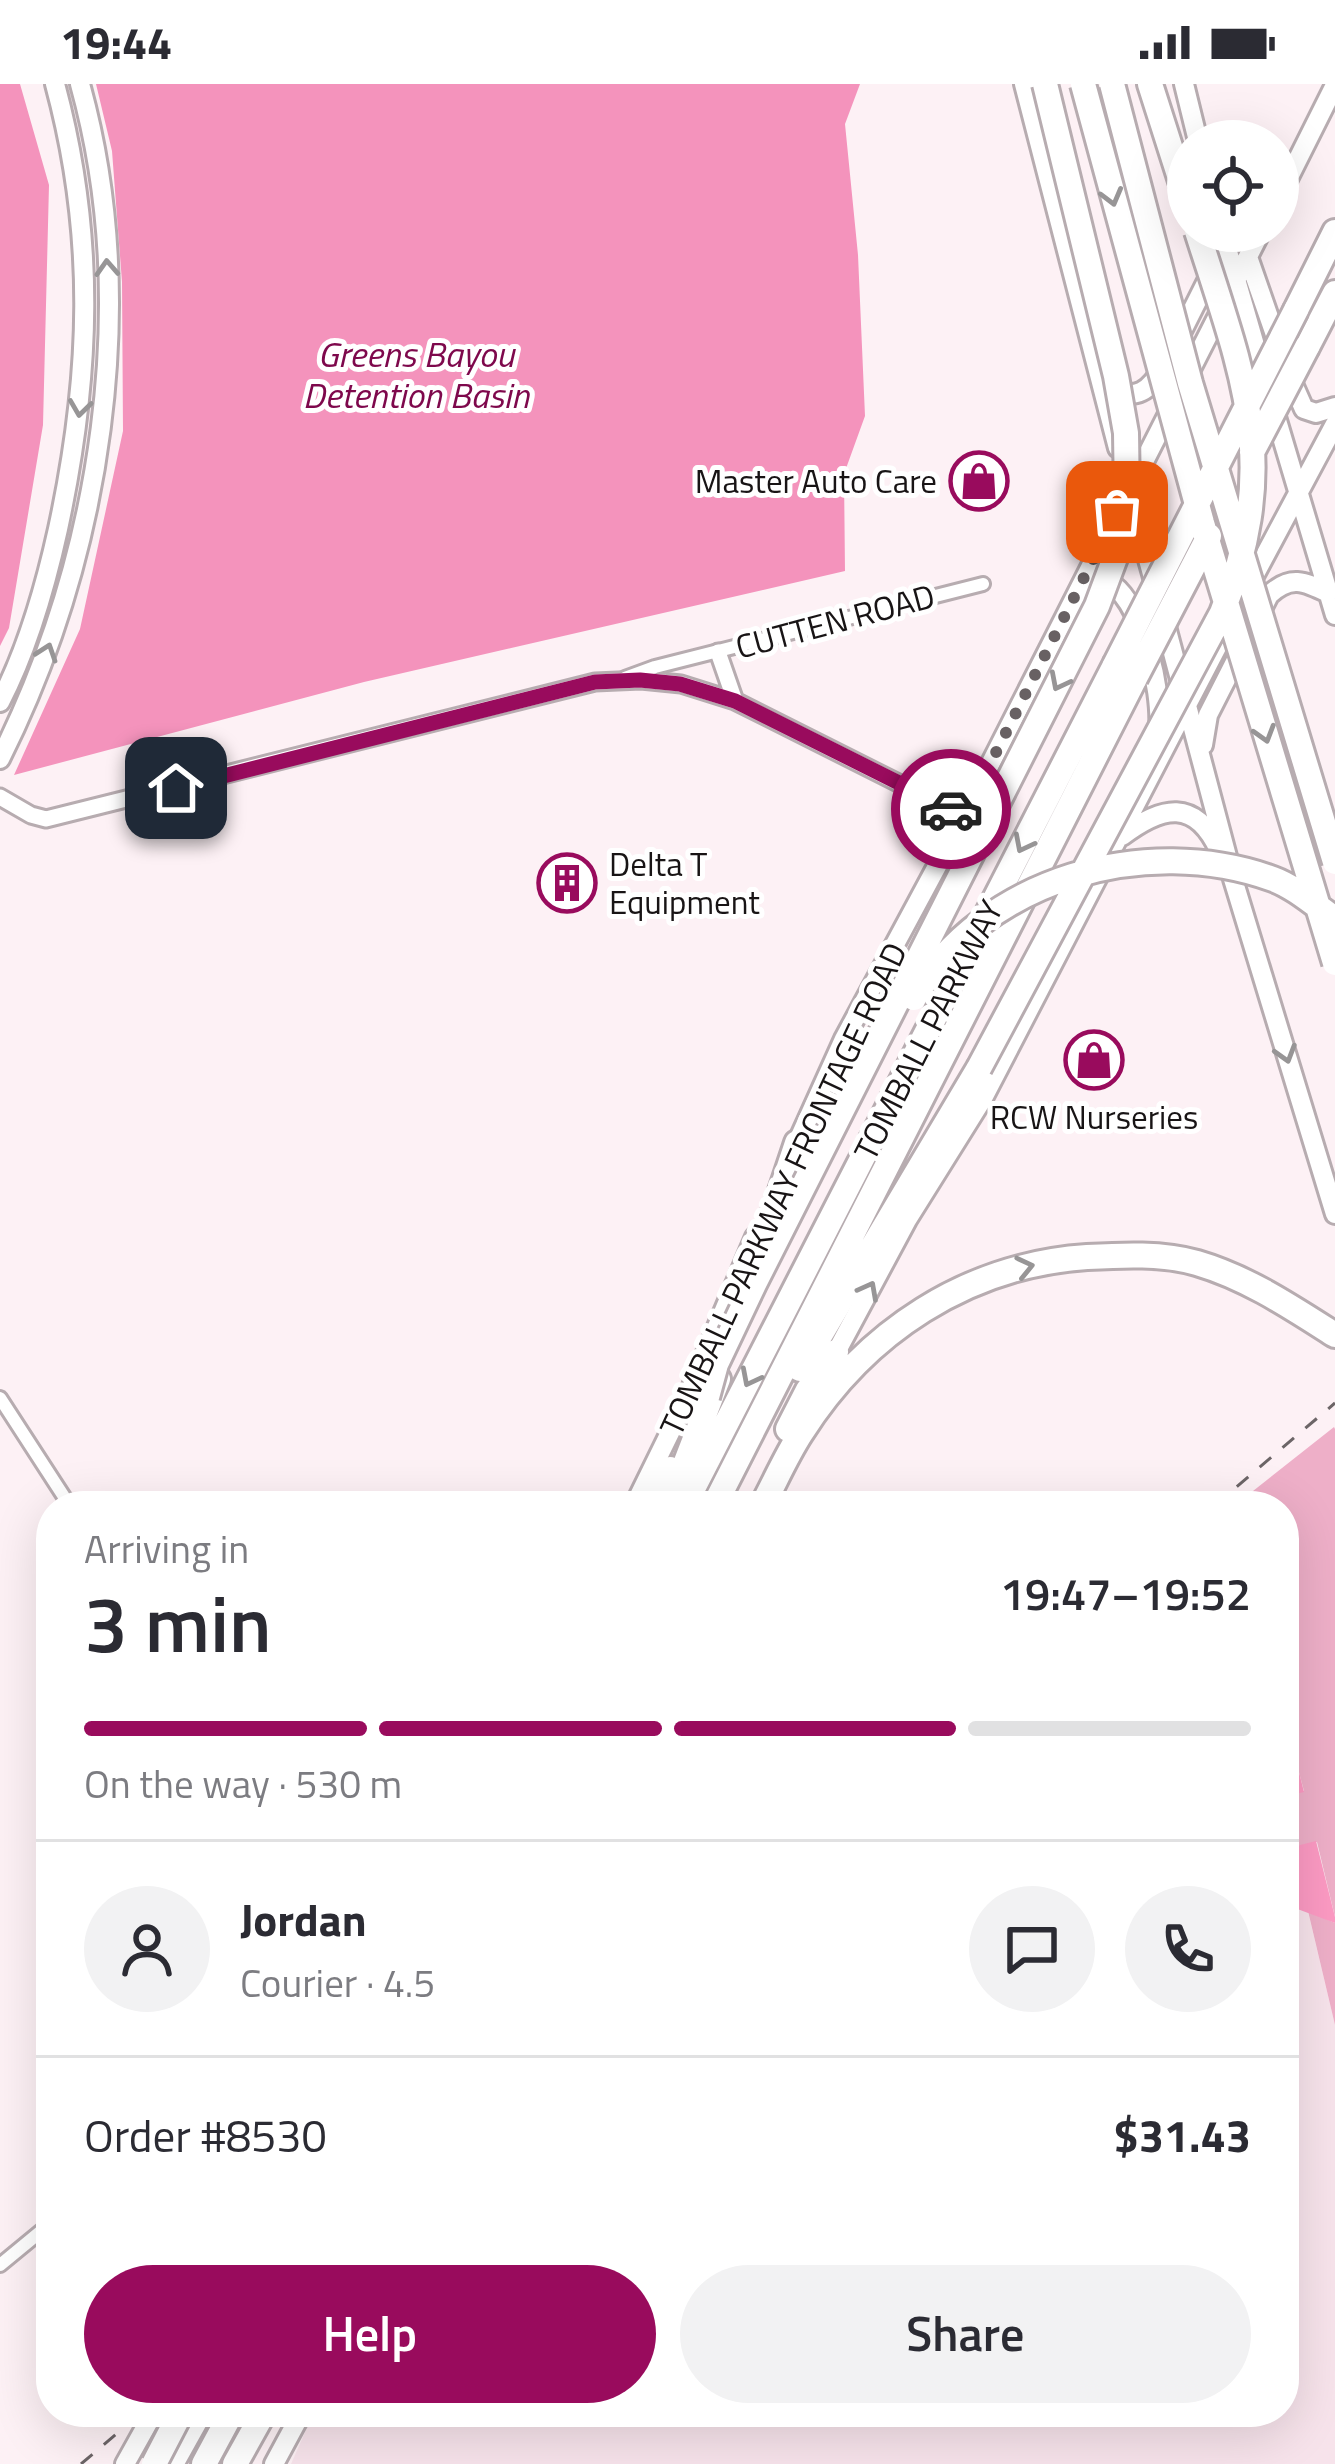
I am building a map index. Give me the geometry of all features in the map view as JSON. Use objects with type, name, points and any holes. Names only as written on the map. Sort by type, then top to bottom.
[{"type":"highway","points":[[707,1397],[716,1364],[754,1284],[1087,627],[1119,547],[1127,500],[1126,433],[1045,84]]},
{"type":"highway","points":[[1083,84],[1195,500],[1335,963]]},
{"type":"highway","points":[[1112,84],[1190,383],[1335,862]]},
{"type":"highway","points":[[1150,84],[1167,137]]},
{"type":"highway","name":"TOMBALL PARKWAY","points":[[724,1491],[1335,232]]},
{"type":"highway","points":[[726,1491],[979,1068],[1222,613],[1237,574],[1255,466],[1250,409],[1203,252]]},
{"type":"highway","name":"TOMBALL PARKWAY","points":[[692,1491],[1125,672],[1335,293]]},
{"type":"highway","points":[[659,1491],[892,1036],[924,979],[967,933],[1020,896],[1058,879],[1115,866],[1168,862],[1218,863],[1278,880],[1335,919]]},
{"type":"highway","points":[[675,1491],[703,1423],[797,1143]]},
{"type":"highway","points":[[765,1491],[830,1390],[873,1344],[927,1305],[1000,1273],[1060,1259],[1121,1255],[1194,1262],[1270,1292],[1335,1335]]},
{"type":"highway","points":[[763,1491],[808,1390],[836,1352]]},
{"type":"highway","points":[[144,2460],[169,2427]]},
{"type":"highway","points":[[171,2464],[192,2427]]},
{"type":"highway","points":[[204,2464],[224,2427]]},
{"type":"highway","points":[[235,2464],[256,2427]]},
{"type":"main road","points":[[0,702],[48,575],[73,460],[84,380],[82,215],[56,84]]},
{"type":"main road","points":[[0,759],[53,636],[96,458],[107,290],[104,212],[80,84]]},
{"type":"main road","points":[[1024,84],[1233,879],[1335,1214]]},
{"type":"main road","points":[[1184,84],[1193,120]]},
{"type":"main road","points":[[1299,156],[1335,85]]},
{"type":"main road","points":[[1100,376],[1110,389],[1123,395],[1141,394],[1153,385],[1208,283],[1216,252]]},
{"type":"main road","points":[[1227,252],[1335,615]]},
{"type":"main road","name":"TOMBALL PARKWAY FRONTAGE ROAD","points":[[641,1491],[844,1040],[964,816],[1250,252]]},
{"type":"main road","points":[[1248,257],[1304,409],[1316,413],[1335,407]]},
{"type":"main road","points":[[1197,355],[1240,352],[1261,369]]},
{"type":"main road","points":[[836,1352],[907,1220],[982,1100],[1335,424]]},
{"type":"main road","points":[[1202,756],[1208,715],[1269,595],[1293,580],[1328,593]]},
{"type":"main road","points":[[1056,631],[1103,585],[1113,585],[1135,608],[1161,707],[1147,785]]},
{"type":"main road","points":[[1163,615],[1188,645],[1210,642],[1227,627]]},
{"type":"main road","points":[[1118,838],[1163,812],[1196,817],[1211,832],[1233,879]]},
{"type":"main road","points":[[144,2460],[151,2427]]},
{"type":"main road","points":[[274,2464],[294,2427]]},
{"type":"street","name":"CUTTEN ROAD","points":[[619,681],[655,667],[983,584]]},
{"type":"street","points":[[718,652],[735,701]]},
{"type":"street","name":"CUTTEN ROAD","points":[[0,797],[46,818],[595,682],[619,681],[680,684],[735,701],[964,816]]},
{"type":"street","points":[[0,1398],[60,1491]]},
{"type":"street","points":[[0,2266],[36,2236]]},
{"type":"shaded area","points":[[1334,1427],[1335,1917],[1317,1842],[1299,1846],[1299,1792],[1304,1791],[1299,1772],[1299,1491],[1253,1491]]},
{"type":"shaded area","points":[[1316,1841],[1335,1923],[1299,1910],[1299,1845]]},
{"type":"shaded area","points":[[1299,1874],[1335,2025],[1335,2464],[291,2464],[307,2427],[1299,2427]]},
{"type":"shaded area","points":[[1308,1911],[1335,1923],[1335,2025]]},
{"type":"water","points":[[0,84],[20,84],[49,185],[43,425],[9,628],[0,646]]},
{"type":"water","name":"Greens Bayou Detention Basin","points":[[96,84],[860,84],[845,124],[858,255],[865,416],[844,474],[845,571],[364,682],[14,775],[80,629],[123,431],[122,282],[112,151]]},
{"type":"railway","points":[[1232,1491],[1335,1403]]},
{"type":"railway","points":[[81,2464],[124,2427]]},
{"type":"way so far","points":[[951,809],[964,816],[1117,512]]},
{"type":"place","name":"Master Auto Care","points":[[979,481]]},
{"type":"place","name":"Delta T Equipment","points":[[567,883]]},
{"type":"place","name":"RCW Nurseries","points":[[1094,1060]]},
{"type":"route","points":[[176,788],[595,682],[640,680],[680,684],[735,701],[951,809]]}]
